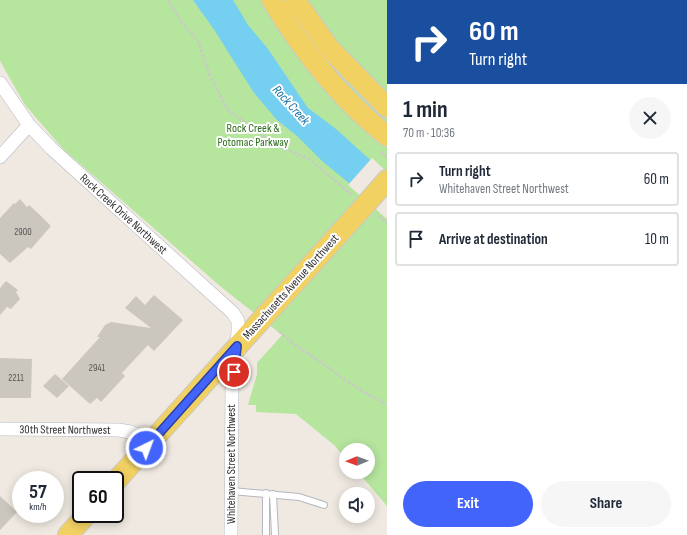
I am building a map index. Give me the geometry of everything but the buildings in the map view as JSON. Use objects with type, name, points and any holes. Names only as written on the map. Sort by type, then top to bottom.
[{"type":"main road","points":[[272,0],[295,36],[331,81],[387,136]]},
{"type":"main road","points":[[295,0],[330,49],[387,107]]},
{"type":"main road","name":"Massachusetts Avenue Northwest","points":[[124,472],[387,180]]},
{"type":"main road","points":[[68,535],[79,523]]},
{"type":"street","name":"Rock Creek Drive Northwest","points":[[0,83],[29,125],[51,148],[233,313],[238,322],[237,346]]},
{"type":"street","points":[[0,157],[29,125]]},
{"type":"street","name":"Whitehaven Street Northwest","points":[[231,535],[232,385],[237,346]]},
{"type":"street","name":"30th Street Northwest","points":[[0,429],[119,430],[153,440]]},
{"type":"lane","points":[[232,491],[299,497],[324,505]]},
{"type":"lane","points":[[266,493],[266,535]]},
{"type":"lane","points":[[273,494],[275,535]]},
{"type":"path","points":[[168,0],[182,23],[198,41],[210,76],[228,110],[276,145],[309,159],[357,198]]},
{"type":"path","points":[[375,213],[387,223]]},
{"type":"path","points":[[279,331],[290,341],[348,382],[371,397],[387,404]]},
{"type":"green space","name":"Rock Creek & Potomac Parkway","points":[[0,0],[387,0],[387,506],[375,492],[375,487],[371,487],[364,479],[375,479],[375,443],[339,443],[339,451],[296,414],[256,412],[256,405],[248,405],[257,374],[257,363],[282,335],[220,286],[64,150],[25,105],[0,61]]},
{"type":"water","name":"Rock Creek","points":[[193,0],[233,0],[248,25],[268,49],[308,108],[336,129],[387,175],[350,184],[322,161],[297,136],[277,120],[254,93],[215,31]]},
{"type":"pier","points":[[372,158],[387,172],[387,219],[348,185]]},
{"type":"route","points":[[146,448],[237,346],[234,372]]}]
